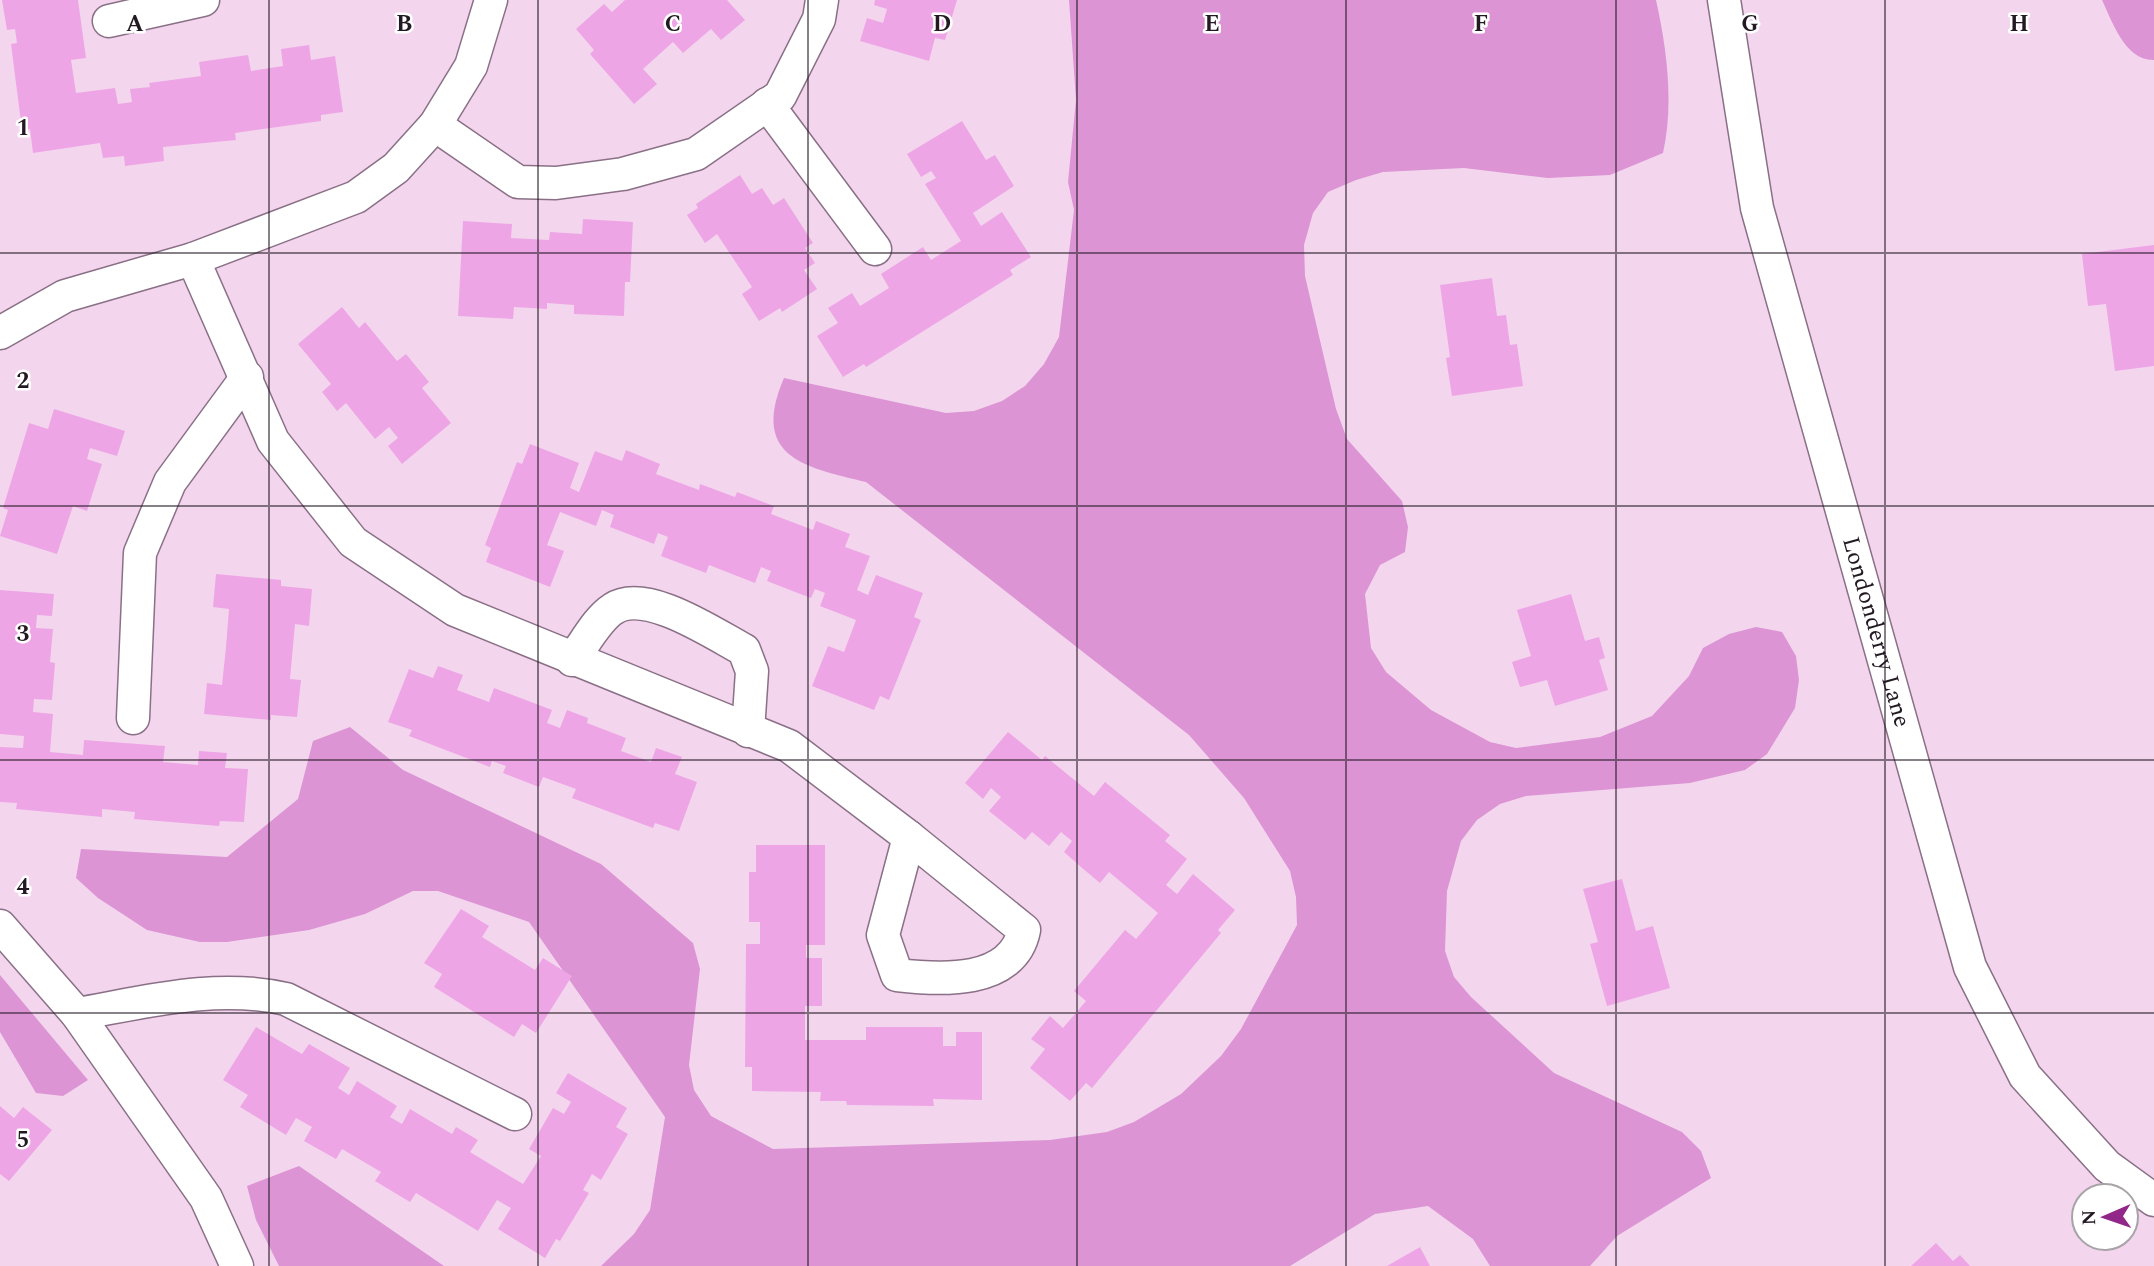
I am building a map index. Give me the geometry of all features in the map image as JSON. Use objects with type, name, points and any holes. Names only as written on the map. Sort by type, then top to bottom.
[{"type":"street","points":[[109,21],[203,0]]},
{"type":"street","points":[[0,333],[65,296],[193,260],[356,197],[396,168],[435,125],[471,66],[491,0]]},
{"type":"street","points":[[435,125],[518,182],[556,183],[623,174],[696,154],[780,96],[819,19],[822,0]]},
{"type":"street","name":"Londonderry Lane","points":[[1724,0],[1757,208],[1970,967],[2025,1076],[2107,1166],[2154,1200]]},
{"type":"street","points":[[768,104],[875,249]]},
{"type":"street","points":[[193,260],[247,376],[273,441],[353,542],[455,611],[789,746],[909,837],[1024,930],[1021,944],[990,972],[942,981],[897,975],[883,935],[909,837]]},
{"type":"street","points":[[133,718],[140,554],[170,482],[247,376]]},
{"type":"street","points":[[572,660],[611,610],[624,604],[664,608],[744,650],[752,671],[748,731]]},
{"type":"street","points":[[0,926],[77,1014],[206,1198],[237,1266]]},
{"type":"street","points":[[77,1014],[199,994],[265,994],[286,999],[515,1114]]},
{"type":"shaded area","points":[[1069,0],[1656,0],[1669,96],[1663,153],[1610,175],[1548,178],[1464,168],[1383,172],[1328,192],[1313,213],[1304,245],[1305,276],[1336,409],[1347,439],[1402,501],[1408,527],[1405,552],[1380,565],[1365,594],[1371,648],[1386,672],[1431,710],[1490,742],[1516,748],[1600,737],[1652,716],[1689,676],[1703,648],[1729,634],[1756,627],[1782,632],[1796,656],[1799,680],[1795,708],[1767,754],[1745,770],[1690,783],[1526,796],[1500,804],[1477,820],[1461,841],[1447,891],[1445,951],[1454,977],[1471,997],[1554,1073],[1682,1132],[1701,1151],[1711,1178],[1617,1236],[1590,1266],[1490,1266],[1473,1239],[1428,1206],[1375,1214],[1290,1266],[601,1266],[634,1234],[650,1210],[665,1117],[529,922],[438,891],[413,891],[365,914],[309,930],[227,942],[200,942],[147,930],[98,898],[76,878],[81,849],[227,857],[298,799],[313,741],[350,727],[403,770],[601,864],[693,943],[700,969],[689,1065],[694,1090],[711,1116],[773,1149],[1050,1140],[1107,1132],[1134,1122],[1181,1094],[1221,1056],[1241,1029],[1297,925],[1296,897],[1290,871],[1244,798],[1189,735],[866,482],[822,471],[789,454],[779,442],[774,425],[775,405],[784,378],[946,413],[974,411],[1002,401],[1025,386],[1044,364],[1059,337],[1074,210],[1068,182],[1076,100]]},
{"type":"shaded area","points":[[2102,0],[2154,0],[2154,60],[2144,59],[2127,47]]},
{"type":"shaded area","points":[[0,975],[88,1080],[63,1096],[36,1093],[0,1032]]},
{"type":"shaded area","points":[[299,1166],[444,1266],[279,1266],[256,1220],[247,1186]]},
{"type":"building","points":[[2,0],[78,0],[86,58],[71,60],[76,93],[115,88],[118,104],[132,102],[130,89],[150,87],[149,83],[201,76],[199,62],[248,55],[251,71],[283,66],[281,49],[309,45],[311,60],[335,56],[343,112],[321,115],[321,121],[235,133],[236,140],[163,147],[164,161],[125,166],[124,156],[103,158],[100,143],[33,153],[30,129],[22,130],[11,44],[17,43],[15,29],[7,30]]},
{"type":"building","points":[[625,0],[727,0],[745,20],[721,40],[711,29],[683,53],[673,42],[643,69],[657,84],[634,104],[590,54],[594,50],[576,29],[604,4],[612,12]]},
{"type":"building","points":[[875,0],[957,0],[945,40],[935,38],[929,61],[860,41],[867,18],[883,23],[887,9],[874,5]]},
{"type":"building","points":[[962,121],[986,160],[995,155],[1014,186],[973,213],[981,226],[1002,212],[1031,257],[1010,270],[1013,275],[866,367],[864,364],[843,377],[817,336],[838,323],[828,308],[852,293],[860,306],[889,288],[881,274],[923,247],[931,260],[961,241],[925,184],[936,178],[931,171],[921,177],[907,154]]},
{"type":"building","points":[[740,175],[752,194],[762,188],[773,205],[784,198],[813,243],[805,248],[815,263],[804,270],[817,289],[782,312],[780,308],[759,321],[742,294],[752,287],[717,234],[705,243],[687,215],[698,208],[696,204]]},
{"type":"building","points":[[583,219],[633,222],[630,282],[625,282],[624,316],[574,314],[574,305],[547,303],[547,309],[514,307],[513,319],[458,316],[463,221],[512,224],[511,238],[549,240],[550,232],[582,234]]},
{"type":"building","points":[[2154,245],[2154,366],[2115,371],[2106,304],[2088,306],[2082,254]]},
{"type":"building","points":[[1492,278],[1497,316],[1506,315],[1510,345],[1517,344],[1523,386],[1452,396],[1446,358],[1450,357],[1440,285]]},
{"type":"building","points":[[342,307],[359,328],[365,322],[397,361],[406,354],[429,382],[422,388],[451,423],[402,464],[388,446],[398,438],[389,427],[375,439],[346,403],[337,411],[322,392],[331,384],[298,344]]},
{"type":"building","points":[[54,409],[125,431],[117,456],[90,448],[87,459],[102,464],[87,511],[73,506],[57,554],[0,536],[8,510],[3,508],[29,423],[48,429]]},
{"type":"building","points":[[530,444],[579,463],[570,488],[579,492],[595,451],[622,461],[626,450],[660,464],[656,474],[699,490],[700,484],[735,497],[737,492],[774,506],[771,514],[813,530],[816,521],[850,534],[845,547],[870,556],[857,590],[868,595],[876,575],[923,593],[914,617],[921,620],[889,700],[880,696],[874,710],[812,686],[828,646],[844,652],[856,620],[820,606],[825,593],[815,589],[811,598],[767,581],[771,571],[761,567],[755,583],[709,565],[706,573],[661,556],[668,537],[658,533],[654,544],[610,527],[614,515],[602,510],[596,526],[560,512],[547,545],[564,551],[550,587],[486,562],[491,548],[485,545],[517,462],[522,464]]},
{"type":"building","points":[[216,574],[281,580],[281,586],[312,589],[309,626],[295,624],[290,679],[301,680],[297,717],[271,715],[271,720],[204,714],[207,683],[222,685],[226,647],[229,609],[213,607]]},
{"type":"building","points":[[0,590],[54,594],[52,616],[37,615],[36,628],[53,629],[50,662],[55,663],[52,700],[34,699],[33,712],[53,714],[50,752],[83,755],[84,740],[165,746],[163,762],[198,765],[199,751],[227,753],[225,768],[248,769],[244,822],[220,821],[219,826],[134,819],[135,812],[102,809],[102,817],[16,809],[17,803],[0,802],[0,747],[23,748],[24,736],[0,734]]},
{"type":"building","points":[[1571,594],[1585,641],[1599,637],[1605,658],[1599,660],[1608,690],[1555,706],[1547,680],[1520,687],[1512,662],[1531,656],[1517,610]]},
{"type":"building","points":[[438,666],[463,675],[457,690],[489,702],[494,688],[552,710],[547,723],[560,728],[567,710],[588,718],[587,723],[626,738],[621,751],[651,762],[656,748],[682,757],[675,774],[697,782],[679,831],[655,823],[653,828],[572,798],[576,789],[543,777],[539,787],[503,773],[506,766],[492,761],[490,767],[409,736],[412,730],[388,722],[409,669],[433,678]]},
{"type":"building","points":[[1008,732],[1042,760],[1045,756],[1094,796],[1105,782],[1170,835],[1165,841],[1187,859],[1166,885],[1177,894],[1193,874],[1235,910],[1218,930],[1221,933],[1092,1088],[1086,1083],[1070,1101],[1030,1068],[1045,1049],[1031,1039],[1050,1016],[1063,1028],[1086,1001],[1074,991],[1125,930],[1136,939],[1158,913],[1109,872],[1100,883],[1064,852],[1072,841],[1061,832],[1049,846],[1032,832],[1025,840],[989,811],[1001,797],[991,788],[983,799],[965,783]]},
{"type":"building","points":[[756,845],[825,845],[825,945],[806,945],[806,958],[822,958],[822,1006],[805,1006],[805,1040],[866,1040],[866,1027],[943,1027],[943,1046],[956,1046],[956,1032],[982,1032],[982,1100],[933,1099],[934,1106],[847,1105],[846,1101],[820,1101],[821,1092],[752,1091],[752,1067],[745,1067],[746,944],[760,944],[760,922],[749,922],[749,872],[756,872]]},
{"type":"building","points":[[1622,879],[1636,931],[1653,926],[1670,988],[1607,1006],[1590,944],[1598,942],[1583,889]]},
{"type":"building","points":[[461,909],[489,926],[482,937],[535,970],[543,958],[572,976],[536,1033],[522,1024],[514,1037],[434,987],[442,974],[424,963]]},
{"type":"building","points":[[256,1027],[302,1054],[309,1044],[350,1068],[338,1088],[349,1095],[357,1081],[397,1106],[390,1117],[402,1124],[410,1109],[452,1134],[456,1127],[478,1140],[470,1152],[523,1184],[541,1156],[529,1149],[553,1108],[564,1114],[571,1102],[556,1093],[568,1073],[627,1108],[616,1127],[628,1134],[601,1180],[592,1174],[583,1190],[589,1193],[560,1241],[556,1239],[545,1258],[498,1229],[511,1208],[497,1200],[478,1231],[416,1193],[410,1202],[375,1181],[381,1172],[342,1149],[336,1159],[304,1141],[312,1127],[296,1118],[286,1135],[240,1107],[248,1095],[223,1080]]},
{"type":"building","points":[[0,1106],[14,1118],[23,1107],[52,1130],[9,1181],[0,1174]]},
{"type":"building","points":[[1936,1243],[1953,1261],[1960,1255],[1970,1266],[1911,1266]]},
{"type":"building","points":[[1420,1247],[1430,1266],[1387,1266]]}]
